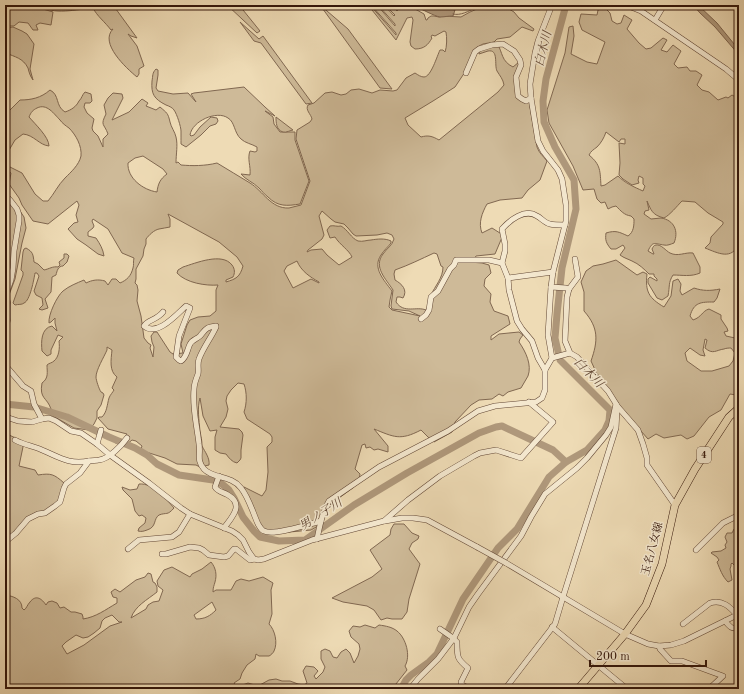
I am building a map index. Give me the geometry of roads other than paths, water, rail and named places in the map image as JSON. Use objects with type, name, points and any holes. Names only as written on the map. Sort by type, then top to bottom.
[{"type":"main road","name":"玉名八女線","points":[[578,689],[626,634],[646,605],[662,564],[675,505],[695,470],[729,417],[739,408]]},
{"type":"street","points":[[552,5],[540,33],[530,84],[538,141],[543,151],[558,170],[562,179],[566,205],[566,221],[551,286],[548,335],[553,358]]},
{"type":"street","points":[[618,5],[631,7],[642,11],[726,69],[739,80]]},
{"type":"street","points":[[655,20],[661,7]]},
{"type":"street","points":[[466,73],[475,52],[479,49],[492,45],[503,44],[514,51],[520,60],[521,65],[516,76],[518,96],[526,101],[532,98]]},
{"type":"street","points":[[5,195],[17,209],[19,215],[13,268],[6,294],[8,318],[5,334]]},
{"type":"street","points":[[317,538],[324,509],[329,501],[379,467],[448,431],[478,411],[495,406],[536,402],[542,398],[545,390],[544,370],[532,341],[517,321],[509,290],[508,278],[502,263],[505,244],[502,228],[521,214],[527,213],[533,214],[550,225],[565,225]]},
{"type":"street","points":[[568,353],[564,341],[566,296],[568,288],[578,277],[575,259]]},
{"type":"street","points":[[421,319],[429,310],[431,297],[438,291],[456,260],[489,260],[502,263]]},
{"type":"street","points":[[508,278],[553,272]]},
{"type":"street","points":[[551,286],[568,288]]},
{"type":"street","points":[[164,312],[158,318],[146,323],[144,326],[148,329],[156,329],[163,326],[186,306],[190,308],[179,336],[176,357],[181,361],[185,359],[192,342],[200,336],[204,330],[216,326],[216,329],[199,359],[198,373],[195,381],[195,416],[200,446],[200,464],[206,471],[228,478],[241,488],[259,526],[264,531],[286,530],[321,521]]},
{"type":"street","points":[[544,370],[553,358],[568,353],[577,357],[608,391],[617,406],[638,430],[647,458],[647,465],[675,505]]},
{"type":"street","points":[[5,365],[23,386],[31,391],[34,404],[42,419]]},
{"type":"street","points":[[384,521],[413,496],[440,476],[480,453],[496,450],[521,458],[553,422],[529,402]]},
{"type":"street","points":[[505,689],[555,624],[616,428],[617,406]]},
{"type":"street","points":[[410,689],[438,659],[453,638],[469,607],[522,536],[533,512],[545,494],[577,468],[606,435],[611,427],[617,406]]},
{"type":"street","points":[[5,415],[18,421],[32,422],[49,418],[71,431],[81,433],[149,483],[180,508],[190,514],[232,531],[238,535],[243,540],[254,559]]},
{"type":"street","points":[[97,444],[100,430]]},
{"type":"street","points":[[15,440],[65,460],[81,463],[100,460],[110,455],[123,444],[127,438]]},
{"type":"street","points":[[5,542],[16,533],[28,519],[38,514],[45,513],[60,502],[66,484],[80,474],[89,461]]},
{"type":"street","points":[[218,476],[215,487],[218,491],[232,498],[236,506],[234,516],[224,528]]},
{"type":"street","points":[[128,549],[139,540],[172,537],[178,532],[190,514]]},
{"type":"street","points":[[696,550],[723,523],[739,515]]},
{"type":"street","points":[[162,554],[190,547],[203,550],[209,555],[224,557],[228,556],[234,549],[236,549],[250,560],[258,560],[317,538],[384,521],[413,518],[427,520],[506,563],[626,634],[648,644],[659,646],[684,641],[738,615],[731,608],[714,602],[710,603],[683,624]]},
{"type":"street","points":[[725,621],[730,627],[739,628]]},
{"type":"street","points":[[552,627],[627,689]]},
{"type":"street","points":[[440,629],[457,642],[458,658],[468,668],[460,682],[462,685],[470,689]]},
{"type":"street","points":[[659,646],[671,661],[682,661],[723,676],[709,689]]},
{"type":"waterway","points":[[453,14],[462,14],[476,8],[489,5]]},
{"type":"waterway","name":"白木川","points":[[401,689],[411,675],[437,654],[463,599],[498,548],[517,529],[549,477],[566,462],[587,450],[605,430],[609,421],[610,410],[560,360],[555,338],[562,268],[576,209],[574,180],[555,147],[544,122],[543,101],[546,79],[566,5]]},
{"type":"waterway","name":"男ノ子川","points":[[5,404],[34,407],[67,417],[135,448],[147,455],[157,464],[179,475],[213,480],[222,484],[229,490],[243,517],[254,531],[260,537],[279,541],[305,540],[354,505],[407,473],[479,433],[496,427],[502,426],[553,450],[566,462]]}]
